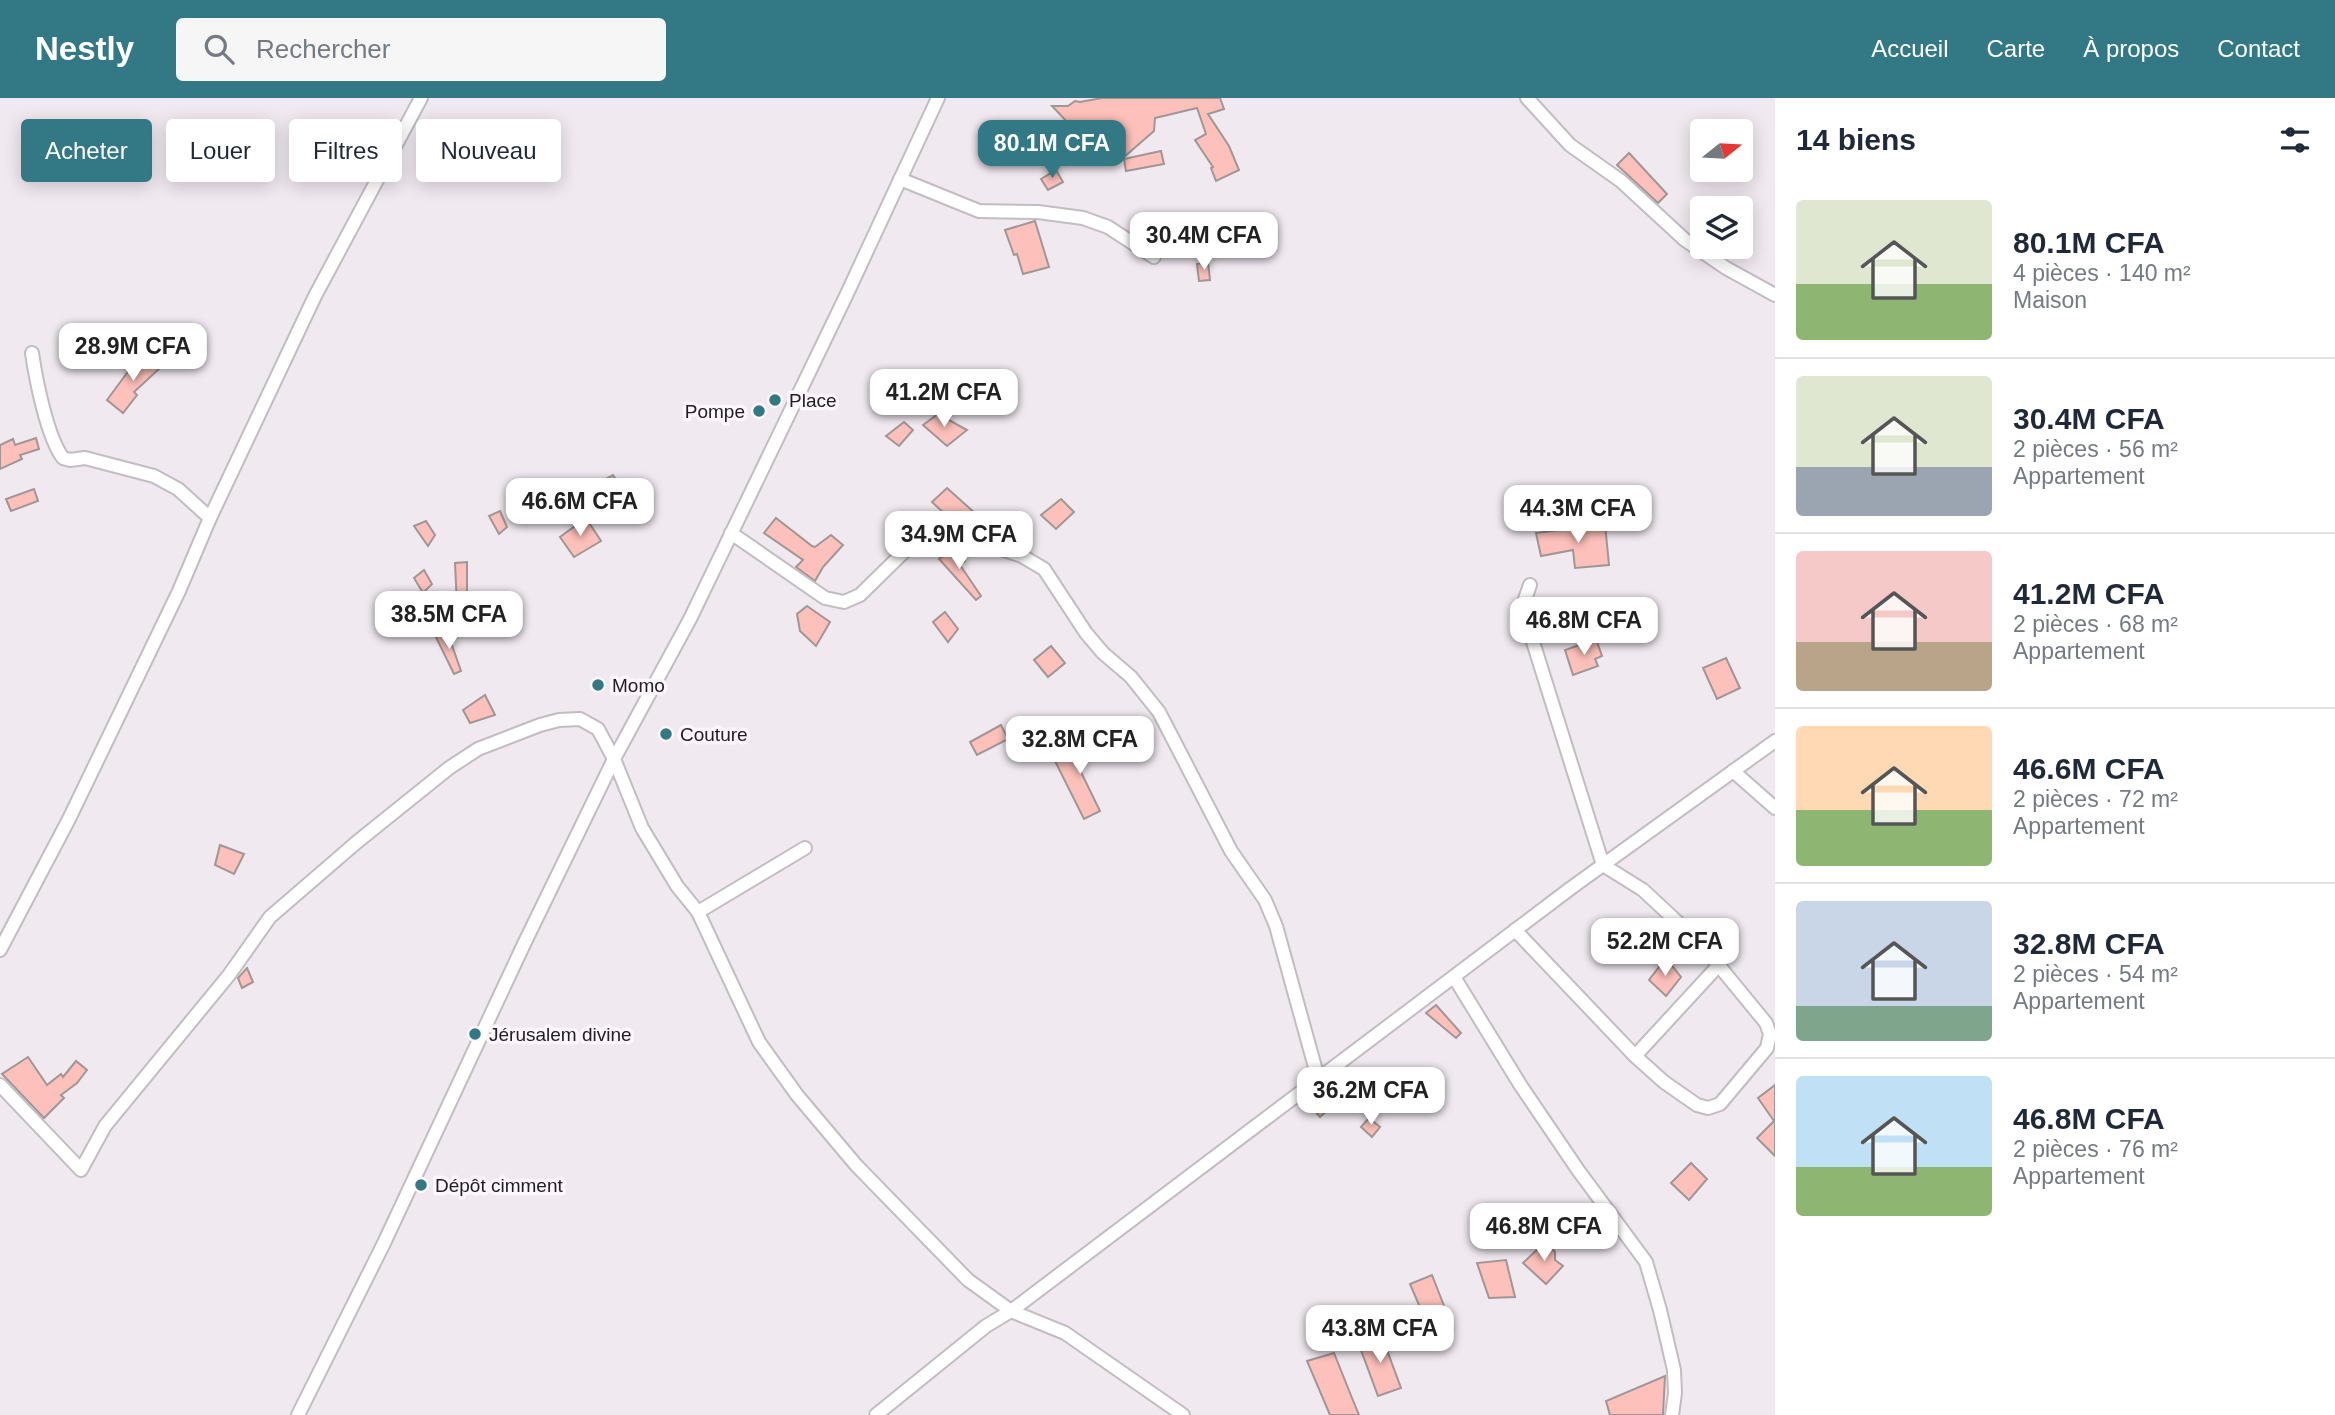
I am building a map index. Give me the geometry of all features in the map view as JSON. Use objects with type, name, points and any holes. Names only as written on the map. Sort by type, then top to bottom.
[{"type":"street","points":[[0,950],[69,818],[179,591],[210,518],[315,296],[421,98]]},
{"type":"street","points":[[298,1415],[384,1243],[614,759],[690,619],[938,98]]},
{"type":"street","points":[[1527,98],[1570,145],[1621,181],[1685,240],[1726,268],[1775,295]]},
{"type":"street","points":[[900,179],[979,211],[1038,212],[1083,218],[1108,227],[1154,257]]},
{"type":"street","points":[[32,353],[54,440],[63,458],[85,458],[154,477],[178,489],[210,518]]},
{"type":"street","points":[[731,533],[825,598],[845,602],[860,595],[914,542],[932,535],[964,537],[1022,556],[1044,569],[1086,633],[1103,653],[1130,677],[1159,712],[1231,851],[1265,900],[1276,926],[1318,1078]]},
{"type":"street","points":[[1516,930],[1635,1056],[1664,1082],[1697,1105],[1708,1108],[1720,1104],[1767,1048],[1770,1034],[1766,1023],[1702,945],[1643,890],[1602,865],[1528,626],[1524,602],[1530,585]]},
{"type":"street","points":[[0,1085],[81,1170],[105,1126],[229,975],[270,917],[357,842],[449,768],[478,749],[540,725],[580,719],[598,729],[614,759],[642,828],[677,886],[698,912],[759,1042],[797,1095],[856,1165],[968,1280],[1011,1311],[1065,1333],[1183,1415]]},
{"type":"street","points":[[876,1415],[986,1326],[1011,1311],[1602,865],[1775,741]]},
{"type":"street","points":[[1733,771],[1775,808]]},
{"type":"street","points":[[698,912],[805,848]]},
{"type":"street","points":[[1635,1056],[1718,966]]},
{"type":"street","points":[[1454,977],[1521,1086],[1578,1170],[1646,1262],[1674,1370],[1672,1415]]},
{"type":"building","points":[[1102,98],[1220,98],[1224,109],[1208,114],[1229,146],[1239,170],[1216,181],[1211,168],[1213,167],[1195,140],[1206,134],[1197,108],[1155,118],[1154,131],[1124,157],[1110,161],[1109,157],[1104,159],[1095,150],[1094,142],[1101,141],[1094,138],[1092,124],[1071,126],[1052,106],[1068,106],[1075,101]]},
{"type":"building","points":[[1035,125],[1051,133],[1039,160],[1023,152]]},
{"type":"building","points":[[1161,151],[1164,164],[1126,171],[1124,159]]},
{"type":"building","points":[[1629,153],[1667,194],[1658,203],[1617,165]]},
{"type":"building","points":[[1056,170],[1063,182],[1048,190],[1041,179]]},
{"type":"building","points":[[1035,221],[1049,267],[1023,274],[1005,230]]},
{"type":"building","points":[[1208,262],[1210,280],[1199,281],[1197,264]]},
{"type":"building","points":[[147,353],[160,368],[134,392],[137,395],[123,413],[107,400],[130,369]]},
{"type":"building","points":[[938,414],[967,430],[947,446],[923,425]]},
{"type":"building","points":[[904,422],[913,430],[899,446],[886,436]]},
{"type":"building","points":[[36,438],[39,449],[20,455],[22,459],[0,469],[0,445],[13,439],[15,445]]},
{"type":"building","points":[[613,475],[634,510],[625,515],[602,481]]},
{"type":"building","points":[[947,488],[976,514],[965,528],[960,528],[932,502]]},
{"type":"building","points":[[34,489],[38,501],[11,511],[6,499]]},
{"type":"building","points":[[1061,499],[1074,512],[1056,529],[1041,515]]},
{"type":"building","points":[[500,511],[507,527],[499,534],[489,516]]},
{"type":"building","points":[[586,518],[601,541],[574,557],[560,537]]},
{"type":"building","points":[[776,518],[812,546],[815,547],[831,535],[843,545],[823,567],[815,581],[796,567],[803,560],[764,533]]},
{"type":"building","points":[[426,521],[435,535],[428,546],[414,526]]},
{"type":"building","points":[[1605,524],[1609,565],[1575,568],[1573,550],[1541,556],[1536,533]]},
{"type":"building","points":[[956,548],[965,561],[960,565],[981,596],[976,600],[939,559]]},
{"type":"building","points":[[467,562],[467,606],[457,606],[455,563]]},
{"type":"building","points":[[424,570],[432,584],[423,593],[414,578]]},
{"type":"building","points":[[807,606],[830,622],[816,646],[800,631],[797,614]]},
{"type":"building","points":[[945,612],[958,629],[948,642],[933,622]]},
{"type":"building","points":[[447,631],[461,671],[454,674],[435,635]]},
{"type":"building","points":[[1596,639],[1602,656],[1595,659],[1598,666],[1573,675],[1565,650]]},
{"type":"building","points":[[1051,646],[1065,663],[1048,677],[1034,660]]},
{"type":"building","points":[[1726,658],[1740,688],[1717,699],[1703,668]]},
{"type":"building","points":[[485,695],[495,715],[470,723],[463,710]]},
{"type":"building","points":[[1001,725],[1008,739],[977,755],[970,742]]},
{"type":"building","points":[[1090,736],[1100,752],[1078,766],[1100,811],[1084,819],[1055,761],[1078,748],[1076,745]]},
{"type":"building","points":[[220,845],[244,854],[234,874],[215,865]]},
{"type":"building","points":[[1666,958],[1681,977],[1666,996],[1649,980]]},
{"type":"building","points":[[247,968],[253,982],[242,988],[238,978]]},
{"type":"building","points":[[1436,1005],[1461,1033],[1456,1038],[1426,1013]]},
{"type":"building","points":[[28,1057],[47,1085],[61,1074],[63,1077],[76,1061],[87,1070],[77,1083],[61,1095],[64,1098],[44,1118],[2,1074]]},
{"type":"building","points":[[1331,1084],[1342,1097],[1320,1117],[1308,1103]]},
{"type":"building","points":[[1775,1085],[1775,1156],[1757,1138],[1774,1121],[1758,1098]]},
{"type":"building","points":[[1369,1118],[1380,1127],[1372,1137],[1361,1127]]},
{"type":"building","points":[[1691,1163],[1707,1179],[1689,1200],[1671,1183]]},
{"type":"building","points":[[1545,1242],[1555,1252],[1555,1260],[1563,1266],[1546,1284],[1523,1263]]},
{"type":"building","points":[[1506,1260],[1515,1297],[1489,1298],[1477,1263]]},
{"type":"building","points":[[1432,1275],[1453,1329],[1431,1333],[1410,1284]]},
{"type":"building","points":[[1381,1334],[1401,1388],[1378,1396],[1358,1342]]},
{"type":"building","points":[[1334,1353],[1359,1415],[1330,1415],[1307,1361]]},
{"type":"building","points":[[1665,1376],[1663,1415],[1610,1415],[1606,1401]]},
{"type":"place","name":"Place","points":[[775,400]]},
{"type":"place","name":"Pompe","points":[[759,411]]},
{"type":"place","name":"Momo","points":[[598,685]]},
{"type":"place","name":"Couture","points":[[666,734]]},
{"type":"place","name":"Jérusalem divine","points":[[475,1034]]},
{"type":"place","name":"Dépôt cimment","points":[[421,1185]]}]
